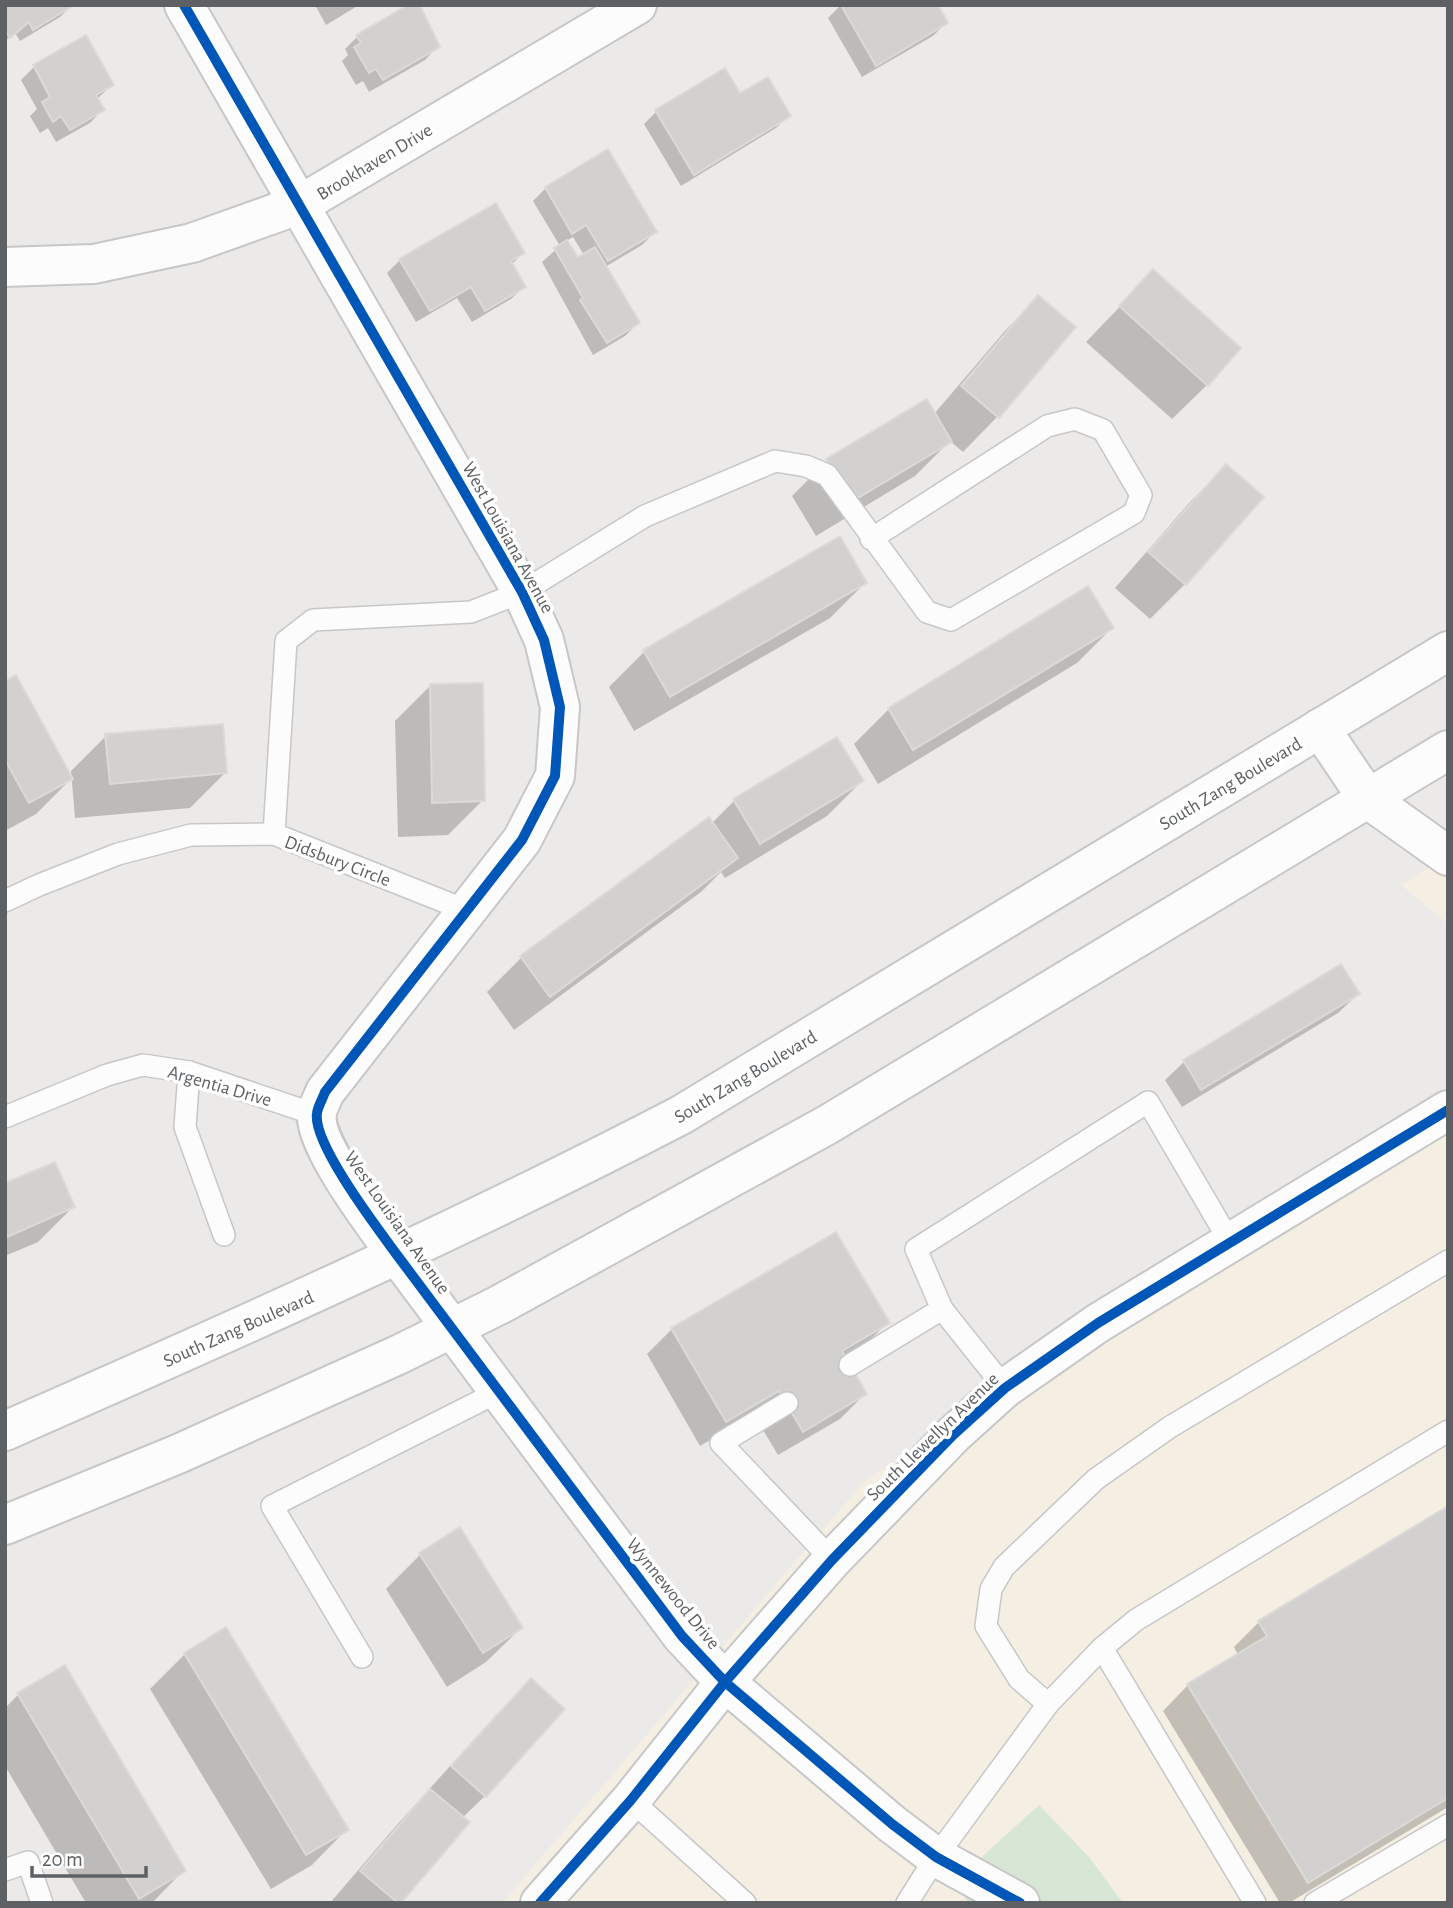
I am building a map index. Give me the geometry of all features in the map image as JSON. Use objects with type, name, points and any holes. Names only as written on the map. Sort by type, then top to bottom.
[{"type":"street","name":"West Louisiana Avenue","points":[[184,5],[522,592],[544,640],[560,707],[555,776],[522,840],[325,1092],[317,1115],[326,1148],[370,1219],[451,1329]]},
{"type":"street","name":"Brookhaven Drive","points":[[5,267],[94,264],[192,243],[301,204],[637,5]]},
{"type":"street","name":"South Zang Boulevard","points":[[5,1431],[397,1255],[567,1174],[681,1115],[1448,651]]},
{"type":"street","points":[[1320,728],[1368,799],[1448,856]]},
{"type":"street","points":[[5,1525],[178,1454],[451,1329],[610,1245],[827,1125],[1448,750]]},
{"type":"street","name":"South Llewellyn Avenue","points":[[540,1903],[631,1800],[725,1682],[832,1560],[953,1435],[1005,1388],[1098,1323],[1448,1110]]},
{"type":"street","name":"Wynnewood Drive","points":[[451,1329],[682,1636],[725,1682],[892,1824],[936,1857],[1020,1903]]},
{"type":"lane","points":[[274,834],[286,641],[313,620],[471,612],[522,592],[645,516],[775,461],[806,466],[827,475],[871,539],[926,612],[951,620],[1134,513],[1141,495],[1103,430],[1075,419],[1047,426],[871,539]]},
{"type":"lane","name":"Didsbury Circle","points":[[5,901],[118,854],[191,835],[274,834],[468,911]]},
{"type":"lane","name":"Argentia Drive","points":[[5,1118],[107,1075],[143,1065],[189,1072],[317,1115]]},
{"type":"lane","points":[[189,1072],[185,1126],[224,1235]]},
{"type":"lane","points":[[1005,1388],[942,1309],[916,1249],[1147,1102],[1230,1242]]},
{"type":"lane","points":[[1048,1704],[1019,1679],[986,1626],[991,1590],[1004,1567],[1096,1479],[1170,1427],[1448,1261]]},
{"type":"lane","points":[[850,1365],[942,1309]]},
{"type":"lane","points":[[362,1657],[272,1506],[498,1392]]},
{"type":"lane","points":[[787,1403],[721,1443],[832,1560]]},
{"type":"lane","points":[[907,1903],[936,1857],[1048,1704],[1102,1648],[1136,1620],[1448,1431]]},
{"type":"lane","points":[[1102,1648],[1255,1903]]},
{"type":"lane","points":[[631,1800],[745,1903]]},
{"type":"lane","points":[[1321,1902],[1448,1825]]},
{"type":"lane","points":[[5,1870],[28,1862],[42,1903]]},
{"type":"shaded area","points":[[1448,857],[1448,924],[1401,885]]},
{"type":"shaded area","points":[[1448,1086],[1448,1903],[502,1903],[864,1482]]},
{"type":"green space","points":[[1039,1805],[1089,1857],[1123,1903],[970,1903],[965,1899],[966,1879],[975,1863]]},
{"type":"building","points":[[5,5],[74,5],[33,30],[29,22],[10,38],[5,31]]},
{"type":"building","points":[[408,5],[420,5],[440,47],[383,80],[376,69],[369,73],[354,47],[361,43],[356,35]]},
{"type":"building","points":[[841,5],[938,5],[948,23],[876,66]]},
{"type":"building","points":[[86,35],[114,85],[96,95],[105,110],[70,130],[61,116],[53,122],[42,102],[50,97],[33,65]]},
{"type":"building","points":[[725,68],[740,93],[768,77],[791,116],[694,175],[655,110]]},
{"type":"building","points":[[608,149],[657,232],[608,261],[586,225],[572,234],[545,187]]},
{"type":"building","points":[[496,203],[525,253],[511,261],[526,287],[485,311],[471,287],[430,311],[399,259]]},
{"type":"building","points":[[567,240],[578,257],[595,247],[640,323],[607,343],[580,300],[583,298],[554,248]]},
{"type":"building","points":[[1153,269],[1241,348],[1208,386],[1119,306]]},
{"type":"building","points":[[1038,295],[1076,327],[999,418],[961,386]]},
{"type":"building","points":[[927,399],[952,442],[851,502],[826,459]]},
{"type":"building","points":[[1226,464],[1264,497],[1186,585],[1148,552]]},
{"type":"building","points":[[840,536],[867,583],[670,697],[643,650]]},
{"type":"building","points":[[1088,586],[1114,628],[913,750],[888,708]]},
{"type":"building","points":[[16,675],[73,779],[29,803],[5,760],[5,681]]},
{"type":"building","points":[[483,683],[485,801],[432,803],[430,684]]},
{"type":"building","points":[[223,724],[227,773],[110,784],[105,734]]},
{"type":"building","points":[[837,737],[864,781],[760,844],[733,799]]},
{"type":"building","points":[[709,817],[738,858],[550,997],[520,956]]},
{"type":"building","points":[[1341,964],[1360,994],[1201,1090],[1183,1060]]},
{"type":"building","points":[[55,1162],[75,1207],[5,1238],[5,1183]]},
{"type":"building","points":[[836,1232],[890,1323],[842,1351],[867,1394],[803,1432],[779,1391],[726,1422],[671,1328]]},
{"type":"building","points":[[1448,1506],[1448,1798],[1308,1883],[1187,1684],[1267,1636],[1258,1621]]},
{"type":"building","points":[[460,1527],[523,1628],[483,1653],[419,1553]]},
{"type":"building","points":[[226,1627],[349,1830],[306,1855],[184,1653]]},
{"type":"building","points":[[65,1665],[186,1871],[139,1899],[17,1693]]},
{"type":"building","points":[[531,1678],[565,1709],[486,1797],[451,1766]]},
{"type":"building","points":[[430,1789],[470,1822],[401,1903],[398,1903],[360,1871]]},
{"type":"cycle path","points":[[184,5],[522,592],[544,640],[560,707],[555,776],[522,840],[325,1092],[317,1113],[318,1127],[325,1144],[348,1186],[376,1226],[682,1636],[725,1682],[892,1824],[936,1857],[1020,1903]]},
{"type":"cycle path","points":[[540,1903],[631,1800],[725,1682],[832,1560],[953,1435],[1005,1388],[1098,1323],[1448,1110]]}]
